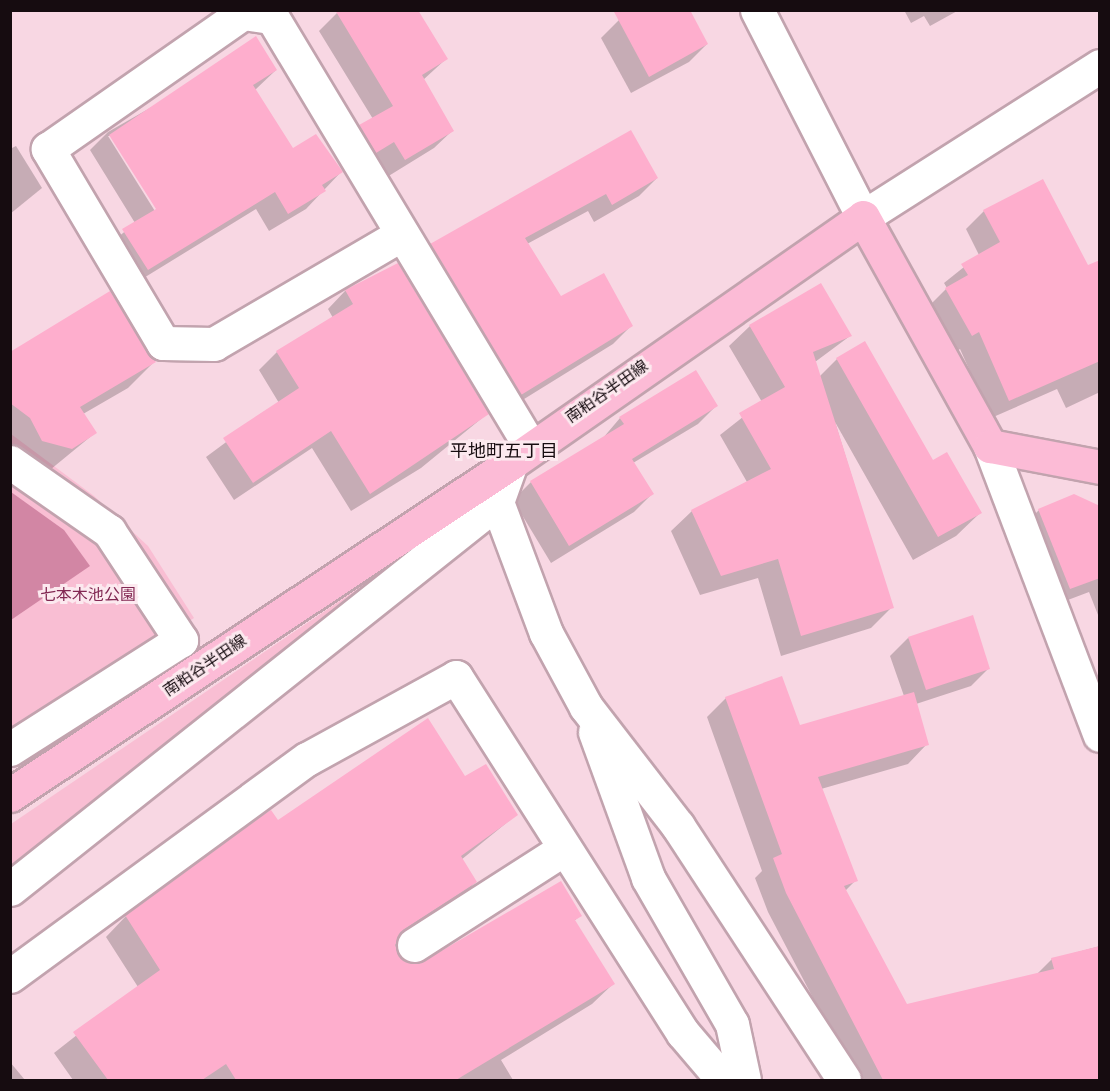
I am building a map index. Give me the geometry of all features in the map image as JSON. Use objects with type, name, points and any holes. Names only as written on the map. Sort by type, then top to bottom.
[{"type":"main road","points":[[863,217],[990,446],[1100,467]]},
{"type":"main road","name":"南粕谷半田線","points":[[10,795],[521,455],[863,217]]},
{"type":"street","points":[[757,10],[863,217],[1100,66]]},
{"type":"street","points":[[10,890],[497,502],[521,455],[402,234],[272,17],[243,13],[48,149],[163,343],[214,344],[402,234]]},
{"type":"street","points":[[990,446],[1100,735]]},
{"type":"street","points":[[10,462],[109,531],[181,640],[10,749]]},
{"type":"street","points":[[497,502],[546,633],[586,707],[648,878],[732,1024],[744,1080]]},
{"type":"street","points":[[10,976],[307,759],[456,677],[683,1033],[723,1080]]},
{"type":"street","points":[[586,707],[678,826],[844,1080]]},
{"type":"street","points":[[414,945],[565,848]]},
{"type":"green space","name":"七本木池公園","points":[[11,434],[94,496],[148,546],[194,618],[11,736]]},
{"type":"green space","points":[[372,579],[215,712],[11,872],[11,824]]},
{"type":"shaded area","points":[[11,492],[64,530],[90,566],[11,620]]},
{"type":"building","points":[[335,10],[418,10],[448,59],[422,75],[454,131],[405,160],[394,142],[376,153],[359,125],[393,106]]},
{"type":"building","points":[[613,10],[690,10],[708,44],[649,77]]},
{"type":"building","points":[[256,36],[277,70],[253,85],[293,148],[316,134],[343,172],[322,185],[326,191],[288,214],[275,192],[148,270],[122,229],[156,209],[109,135]]},
{"type":"building","points":[[631,130],[658,178],[612,205],[606,194],[525,238],[561,296],[604,273],[633,326],[521,395],[430,244]]},
{"type":"building","points":[[1043,179],[1088,265],[1100,260],[1100,361],[1009,401],[979,332],[972,336],[945,288],[968,275],[961,264],[1000,242],[983,210]]},
{"type":"building","points":[[398,263],[489,414],[370,494],[331,431],[253,483],[223,438],[299,388],[276,351],[353,304],[345,290]]},
{"type":"building","points":[[821,283],[852,336],[813,352],[894,608],[801,636],[778,559],[721,576],[691,510],[771,469],[739,413],[785,387],[749,325]]},
{"type":"building","points":[[110,291],[156,362],[80,407],[97,433],[72,449],[42,441],[30,418],[10,403],[10,352]]},
{"type":"building","points":[[865,341],[933,460],[947,452],[982,513],[938,537],[836,358]]},
{"type":"building","points":[[696,370],[718,406],[632,459],[654,494],[569,546],[530,481],[624,424],[619,417]]},
{"type":"building","points":[[1074,494],[1100,506],[1100,578],[1070,589],[1038,509]]},
{"type":"building","points":[[973,615],[990,669],[926,690],[908,637]]},
{"type":"building","points":[[782,676],[800,725],[914,692],[929,745],[818,777],[858,881],[844,886],[907,1004],[1054,969],[1051,958],[1100,946],[1100,1080],[883,1080],[786,893],[773,858],[782,854],[725,697]]},
{"type":"building","points":[[428,718],[465,776],[486,764],[518,815],[461,856],[477,882],[403,930],[395,945],[399,956],[414,964],[424,961],[561,881],[582,916],[575,920],[615,984],[456,1080],[236,1080],[226,1064],[202,1080],[108,1080],[73,1032],[160,970],[125,915],[258,818],[271,810],[278,820]]},
{"type":"district","name":"平地町五丁目","points":[[504,451]]}]
